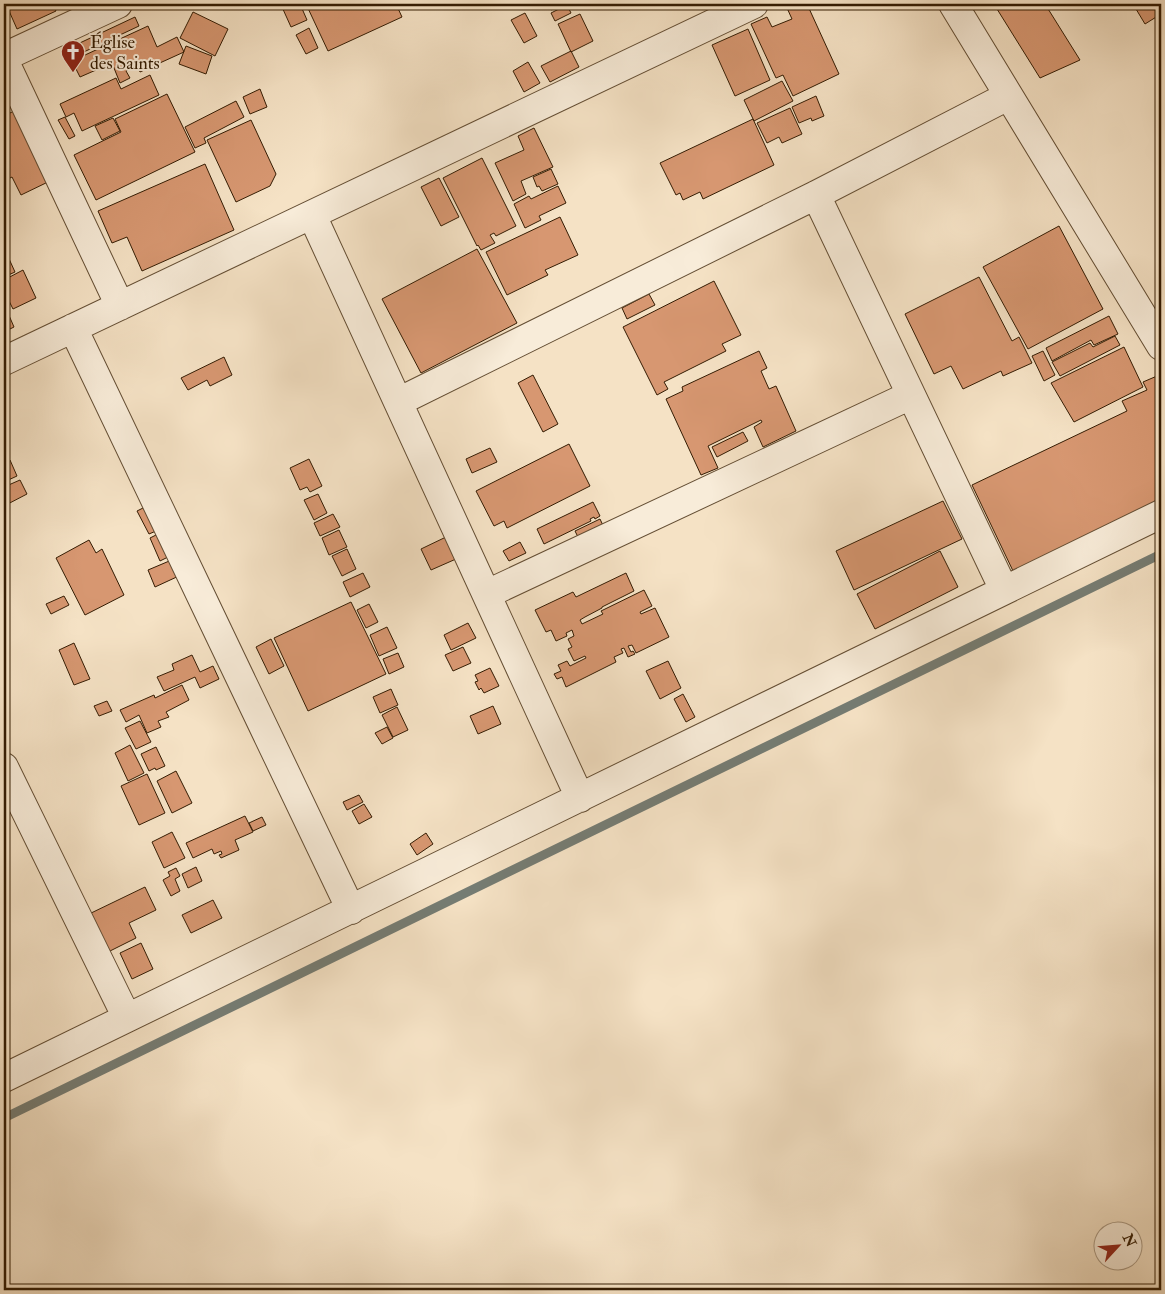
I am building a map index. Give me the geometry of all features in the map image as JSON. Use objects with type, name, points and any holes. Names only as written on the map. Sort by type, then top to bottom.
[{"type":"street","points":[[118,4],[4,59],[120,306]]},
{"type":"street","points":[[4,361],[754,4]]},
{"type":"street","points":[[953,4],[1161,346]]},
{"type":"street","points":[[398,402],[816,196],[1008,96]]},
{"type":"street","points":[[816,196],[1004,590]]},
{"type":"street","points":[[312,215],[580,798]]},
{"type":"street","points":[[73,328],[351,910]]},
{"type":"street","points":[[487,594],[911,395]]},
{"type":"street","points":[[4,1078],[1161,514]]},
{"type":"street","points":[[4,767],[127,1018]]},
{"type":"building","points":[[6,4],[53,4],[56,11],[17,29]]},
{"type":"building","points":[[289,4],[300,4],[307,20],[291,27],[282,7]]},
{"type":"building","points":[[306,4],[396,4],[402,17],[328,51]]},
{"type":"building","points":[[438,4],[453,4],[440,9]]},
{"type":"building","points":[[547,4],[563,4],[551,10]]},
{"type":"building","points":[[796,4],[807,4],[839,74],[793,96],[783,75],[776,78],[751,24],[767,17],[772,27],[792,19],[787,8]]},
{"type":"building","points":[[1008,4],[1045,4],[1080,60],[1040,78],[997,9]]},
{"type":"building","points":[[1133,4],[1161,4],[1161,14],[1145,24]]},
{"type":"building","points":[[567,5],[571,13],[555,21],[551,13]]},
{"type":"building","points":[[193,12],[228,29],[215,56],[180,38]]},
{"type":"building","points":[[525,13],[537,36],[524,43],[511,20]]},
{"type":"building","points":[[580,14],[593,41],[571,52],[558,24]]},
{"type":"building","points":[[135,17],[139,26],[71,58],[67,49]]},
{"type":"building","points":[[148,26],[157,47],[177,37],[184,52],[140,72],[137,65],[126,71],[130,78],[120,83],[112,63],[80,77],[72,61]]},
{"type":"building","points":[[309,28],[318,48],[306,54],[296,35]]},
{"type":"building","points":[[748,29],[770,80],[735,96],[712,45]]},
{"type":"building","points":[[186,46],[212,56],[206,74],[179,64]]},
{"type":"building","points":[[571,51],[579,67],[550,82],[541,66]]},
{"type":"building","points":[[528,62],[540,83],[524,92],[513,71]]},
{"type":"building","points":[[150,75],[159,95],[82,131],[74,113],[66,117],[60,104],[116,78],[121,89]]},
{"type":"building","points":[[782,81],[793,101],[754,121],[744,100]]},
{"type":"building","points":[[260,89],[267,107],[250,114],[243,97]]},
{"type":"building","points":[[167,94],[195,152],[96,200],[74,155],[121,132],[115,119]]},
{"type":"building","points":[[816,96],[824,116],[812,121],[811,118],[799,123],[792,107]]},
{"type":"building","points":[[4,97],[10,109],[4,112]]},
{"type":"building","points":[[236,101],[244,117],[204,138],[206,143],[195,148],[185,127]]},
{"type":"building","points":[[790,108],[802,134],[782,143],[779,137],[767,143],[757,123]]},
{"type":"building","points":[[14,111],[50,181],[21,195],[12,177],[4,181],[4,116]]},
{"type":"building","points":[[65,117],[75,136],[69,139],[58,120]]},
{"type":"building","points":[[113,118],[120,131],[102,140],[95,126]]},
{"type":"building","points":[[753,119],[774,165],[703,199],[700,192],[683,200],[680,193],[676,195],[660,163]]},
{"type":"building","points":[[251,120],[276,174],[270,186],[236,202],[207,140]]},
{"type":"building","points":[[534,128],[553,167],[521,181],[526,194],[513,201],[495,163],[524,150],[518,136]]},
{"type":"building","points":[[482,158],[516,226],[496,236],[494,233],[490,235],[495,243],[481,250],[477,246],[443,178]]},
{"type":"building","points":[[205,164],[234,230],[142,271],[127,237],[112,243],[98,211]]},
{"type":"building","points":[[551,169],[558,184],[542,191],[539,186],[537,187],[533,177]]},
{"type":"building","points":[[439,178],[459,217],[441,226],[421,187]]},
{"type":"building","points":[[558,186],[566,203],[539,216],[541,220],[525,228],[514,204],[529,196],[531,199]]},
{"type":"building","points":[[560,217],[578,255],[545,270],[548,275],[507,295],[486,252]]},
{"type":"building","points":[[1059,226],[1103,309],[1028,349],[983,267]]},
{"type":"building","points":[[477,249],[517,323],[421,373],[382,299]]},
{"type":"building","points":[[4,251],[15,272],[4,277]]},
{"type":"building","points":[[23,270],[36,298],[13,309],[4,291],[4,280]]},
{"type":"building","points":[[979,277],[1012,341],[1019,337],[1032,363],[1003,376],[1001,371],[963,389],[951,366],[934,374],[905,314]]},
{"type":"building","points":[[714,281],[741,335],[722,344],[726,351],[664,382],[668,389],[657,395],[623,327]]},
{"type":"building","points":[[649,294],[655,305],[627,319],[622,308]]},
{"type":"building","points":[[4,304],[14,327],[4,332]]},
{"type":"building","points":[[1109,316],[1118,334],[1094,345],[1091,340],[1052,361],[1046,348]]},
{"type":"building","points":[[1115,336],[1120,345],[1060,376],[1052,362],[1090,343],[1093,347]]},
{"type":"building","points":[[1124,347],[1143,387],[1074,422],[1051,383]]},
{"type":"building","points":[[759,351],[767,368],[761,371],[769,389],[776,386],[796,431],[763,447],[754,427],[762,422],[761,420],[708,446],[718,468],[701,475],[666,399],[683,391],[682,387]]},
{"type":"building","points":[[1043,351],[1055,375],[1044,381],[1032,356]]},
{"type":"building","points":[[224,357],[232,375],[210,386],[207,380],[188,390],[181,378]]},
{"type":"building","points":[[533,375],[558,424],[543,432],[518,383]]},
{"type":"building","points":[[1157,376],[1161,385],[1161,503],[1014,573],[972,485],[1127,411],[1122,401],[1147,390],[1143,382]]},
{"type":"building","points":[[743,432],[748,441],[717,457],[712,447]]},
{"type":"building","points":[[569,444],[590,486],[507,528],[504,521],[494,526],[476,491]]},
{"type":"building","points":[[490,448],[497,462],[472,473],[466,459]]},
{"type":"building","points":[[309,459],[322,486],[310,492],[307,487],[300,490],[290,468]]},
{"type":"building","points":[[10,460],[17,476],[4,482],[4,463]]},
{"type":"building","points":[[20,480],[27,494],[4,506],[4,487]]},
{"type":"building","points":[[318,494],[327,513],[314,520],[304,500]]},
{"type":"building","points":[[943,501],[962,539],[854,590],[836,551]]},
{"type":"building","points":[[593,502],[600,516],[590,519],[591,521],[544,544],[537,529]]},
{"type":"building","points":[[145,507],[156,531],[149,534],[137,511]]},
{"type":"building","points":[[333,514],[340,527],[320,536],[314,523]]},
{"type":"building","points":[[600,519],[607,534],[582,545],[575,531]]},
{"type":"building","points":[[339,530],[347,547],[329,555],[322,538]]},
{"type":"building","points":[[160,533],[170,556],[160,561],[150,538]]},
{"type":"building","points":[[446,537],[456,559],[431,570],[421,549]]},
{"type":"building","points":[[89,540],[96,553],[102,549],[124,595],[85,615],[56,558]]},
{"type":"building","points":[[520,542],[526,553],[509,561],[503,551]]},
{"type":"building","points":[[347,549],[356,569],[342,576],[332,556]]},
{"type":"building","points":[[940,551],[958,587],[875,629],[857,594]]},
{"type":"building","points":[[174,559],[181,575],[155,587],[148,570]]},
{"type":"building","points":[[363,573],[370,587],[350,597],[343,582]]},
{"type":"building","points":[[626,573],[634,591],[580,620],[582,624],[603,614],[601,611],[644,590],[652,606],[640,612],[641,614],[655,608],[669,637],[636,653],[632,645],[628,646],[631,652],[633,651],[635,654],[628,657],[624,648],[621,649],[623,653],[614,657],[616,662],[566,687],[562,677],[557,679],[554,674],[561,671],[558,665],[567,661],[570,666],[586,658],[585,656],[574,661],[568,649],[572,647],[568,639],[574,636],[572,630],[566,633],[567,636],[556,641],[551,630],[546,632],[535,610],[573,592],[576,597]]},
{"type":"building","points":[[64,596],[69,605],[51,614],[46,604]]},
{"type":"building","points":[[351,602],[386,674],[308,711],[274,638]]},
{"type":"building","points":[[369,604],[378,622],[366,628],[357,610]]},
{"type":"building","points":[[468,623],[476,638],[451,650],[444,635]]},
{"type":"building","points":[[387,627],[397,648],[379,656],[370,635]]},
{"type":"building","points":[[271,639],[284,666],[269,674],[256,647]]},
{"type":"building","points":[[74,643],[90,679],[74,685],[59,650]]},
{"type":"building","points":[[463,647],[471,663],[453,671],[445,655]]},
{"type":"building","points":[[398,653],[404,667],[389,674],[383,659]]},
{"type":"building","points":[[192,655],[200,672],[213,666],[219,679],[200,688],[195,677],[164,691],[157,677],[174,670],[172,664]]},
{"type":"building","points":[[668,661],[681,688],[660,699],[646,671]]},
{"type":"building","points":[[490,668],[499,686],[484,693],[481,688],[479,690],[475,682],[478,681],[475,675]]},
{"type":"building","points":[[182,685],[189,700],[166,712],[169,717],[158,721],[161,727],[147,733],[139,715],[126,722],[120,710],[154,695],[155,698]]},
{"type":"building","points":[[391,689],[398,705],[380,713],[373,697]]},
{"type":"building","points":[[683,694],[695,717],[686,722],[674,699]]},
{"type":"building","points":[[107,701],[112,711],[99,716],[94,706]]},
{"type":"building","points":[[493,706],[501,724],[478,734],[470,716]]},
{"type":"building","points":[[397,707],[408,730],[393,737],[382,715]]},
{"type":"building","points":[[140,721],[151,742],[136,749],[125,728]]},
{"type":"building","points":[[387,727],[393,738],[382,744],[375,733]]},
{"type":"building","points":[[130,745],[144,773],[128,781],[115,753]]},
{"type":"building","points":[[156,747],[165,766],[149,771],[141,754]]},
{"type":"building","points":[[176,771],[192,803],[172,813],[157,781]]},
{"type":"building","points":[[147,774],[165,813],[139,825],[121,786]]},
{"type":"building","points":[[359,795],[363,802],[347,810],[343,802]]},
{"type":"building","points":[[364,804],[372,817],[359,824],[352,811]]},
{"type":"building","points":[[245,816],[253,832],[235,840],[239,850],[221,858],[219,855],[222,854],[221,851],[214,854],[212,849],[193,858],[186,843]]},
{"type":"building","points":[[262,817],[266,825],[253,831],[249,823]]},
{"type":"building","points":[[172,832],[185,858],[164,868],[152,842]]},
{"type":"building","points":[[426,833],[433,844],[417,855],[410,844]]},
{"type":"building","points":[[196,867],[202,881],[188,888],[182,874]]},
{"type":"building","points":[[176,868],[180,876],[175,879],[180,891],[171,896],[163,880],[170,876],[168,872]]},
{"type":"building","points":[[145,887],[156,910],[129,923],[136,938],[106,953],[87,915]]},
{"type":"building","points":[[213,900],[222,918],[191,933],[182,915]]},
{"type":"building","points":[[141,943],[153,969],[132,979],[120,953]]},
{"type":"waterway","points":[[4,1118],[1161,554]]},
{"type":"place","name":"Église des Saints","points":[[73,73]]}]
